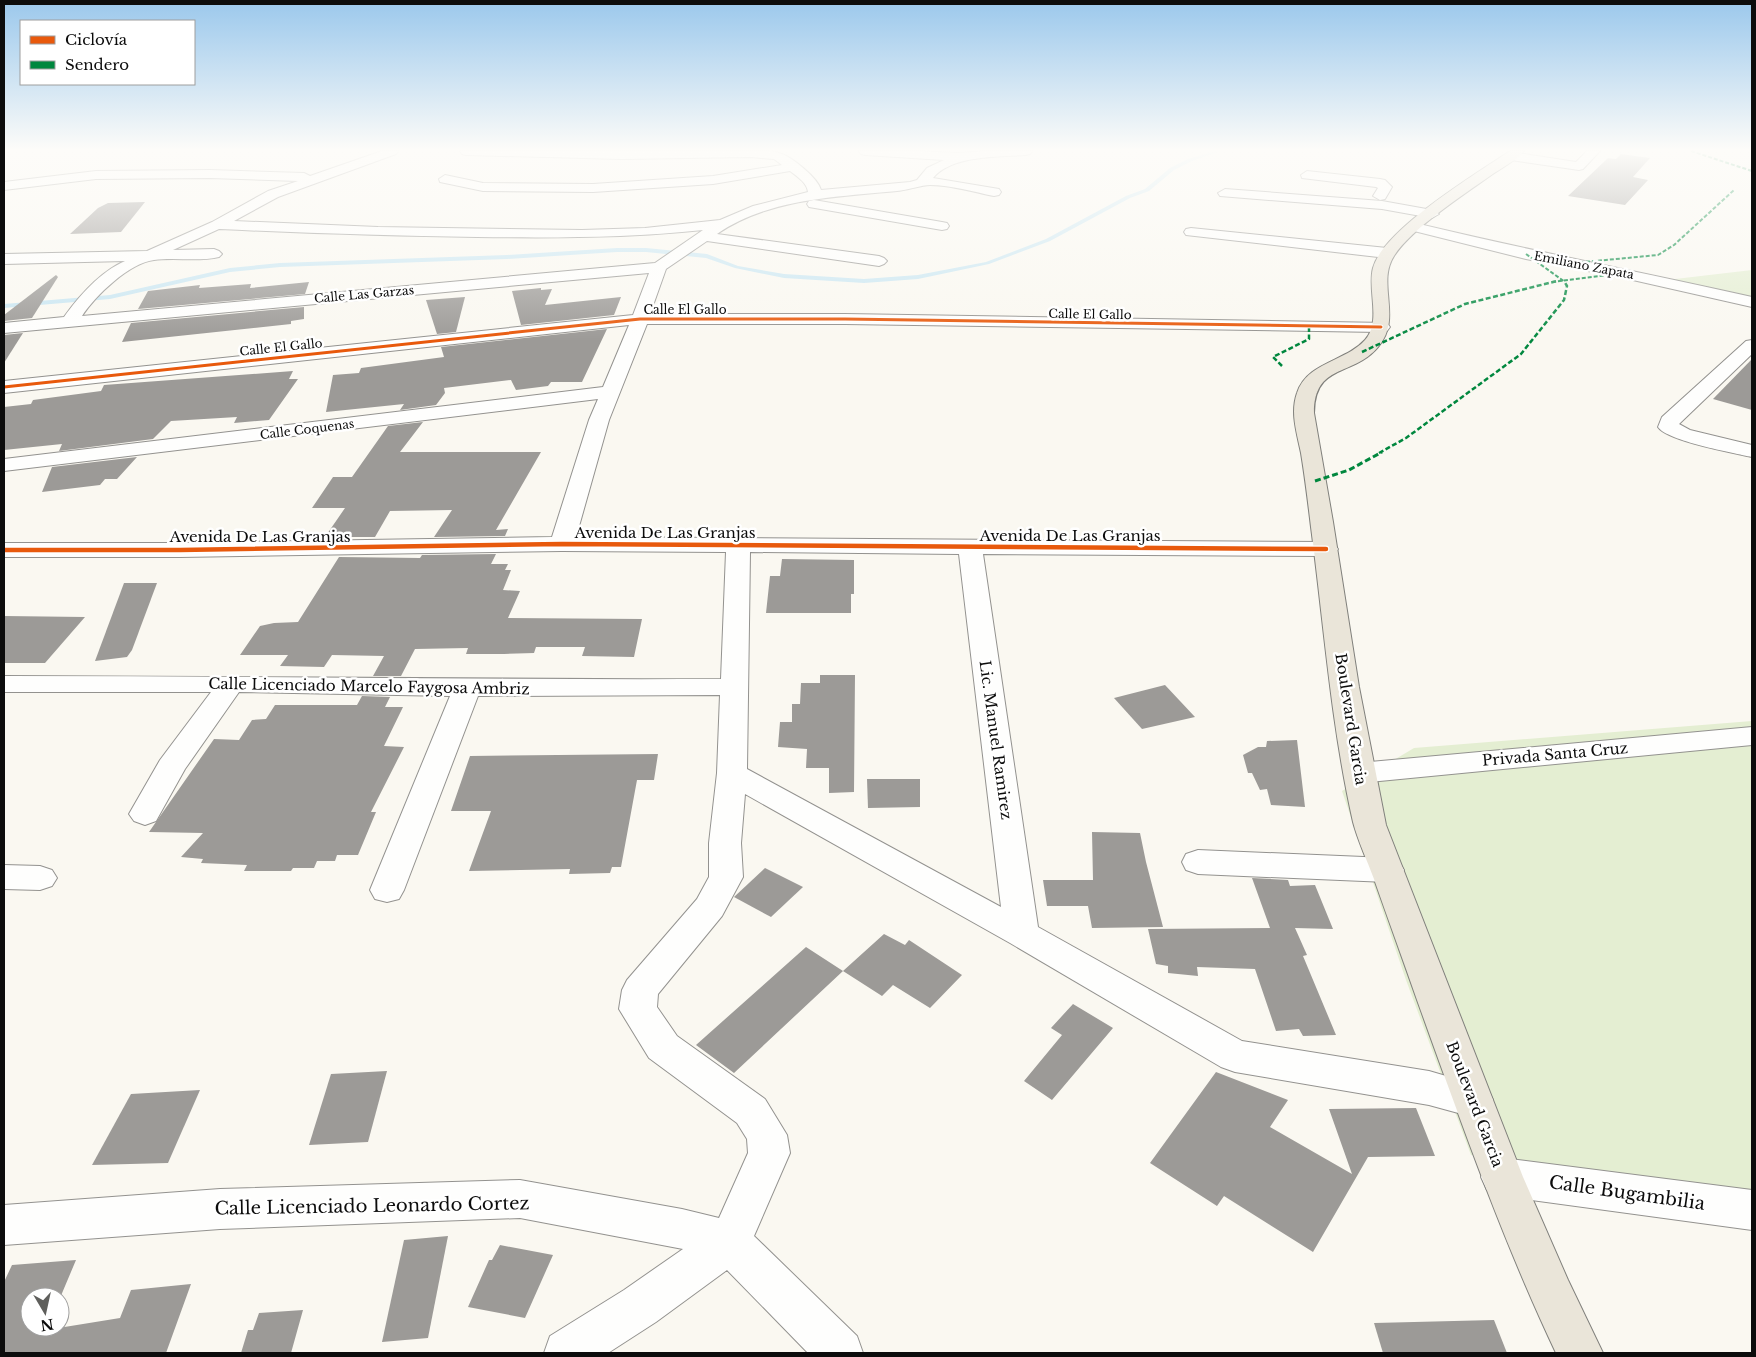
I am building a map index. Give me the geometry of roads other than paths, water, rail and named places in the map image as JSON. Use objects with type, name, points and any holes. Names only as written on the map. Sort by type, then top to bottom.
[{"type":"main road","points":[[1381,327],[1381,266],[1387,253],[1429,216]]},
{"type":"main road","name":"Boulevard Garcia","points":[[1381,327],[1371,346],[1318,376],[1307,388],[1304,414],[1359,773],[1370,825],[1502,1177],[1552,1296],[1580,1353]]},
{"type":"street","points":[[70,321],[85,299],[122,268],[217,225],[235,214]]},
{"type":"street","points":[[217,225],[582,234],[645,232],[722,224],[745,214]]},
{"type":"street","points":[[865,214],[942,226]]},
{"type":"street","points":[[1421,214],[1429,216]]},
{"type":"street","points":[[1425,214],[1429,216]]},
{"type":"street","name":"Emiliano Zapata","points":[[1429,216],[1517,252],[1624,273],[1752,302]]},
{"type":"street","points":[[702,225],[879,261]]},
{"type":"street","points":[[562,544],[599,420],[659,267],[702,225]]},
{"type":"street","points":[[1191,232],[1387,253]]},
{"type":"street","points":[[4,250],[49,257]]},
{"type":"street","points":[[4,259],[214,254]]},
{"type":"street","name":"Calle Las Garzas","points":[[4,328],[659,267]]},
{"type":"street","name":"Calle El Gallo","points":[[4,387],[640,319],[844,319],[1381,327]]},
{"type":"street","points":[[1752,345],[1669,421],[1668,428],[1683,434],[1752,451]]},
{"type":"street","name":"Calle Coquenas","points":[[4,465],[610,392]]},
{"type":"street","name":"Avenida De Las Granjas","points":[[4,550],[180,550],[562,544],[1326,548]]},
{"type":"street","points":[[567,1353],[640,1306],[730,1242],[769,1153],[768,1135],[750,1111],[662,1047],[638,1009],[640,990],[710,907],[726,877],[725,843],[732,773],[738,545]]},
{"type":"street","name":"Lic. Manuel Ramirez","points":[[970,547],[1022,934]]},
{"type":"street","name":"Calle Licenciado Marcelo Faygosa Ambriz","points":[[4,684],[231,684],[467,688],[734,686]]},
{"type":"street","points":[[145,814],[172,767],[231,684]]},
{"type":"street","points":[[387,890],[467,688]]},
{"type":"street","name":"Privada Santa Cruz","points":[[1359,773],[1752,736]]},
{"type":"street","points":[[732,773],[1022,934],[1235,1056],[1429,1088],[1473,1100]]},
{"type":"street","points":[[1198,862],[1387,870]]},
{"type":"street","points":[[4,877],[40,878]]},
{"type":"street","name":"Calle Bugambilia","points":[[1502,1177],[1752,1210]]},
{"type":"street","name":"Calle Licenciado Leonardo Cortez","points":[[4,1225],[220,1209],[520,1199],[682,1229],[730,1242]]},
{"type":"street","points":[[730,1242],[840,1353]]},
{"type":"waterway","points":[[4,306],[110,297],[230,270],[280,265],[507,257],[617,250],[646,250],[707,256],[737,267],[784,276],[864,281],[918,277],[987,263],[1048,240],[1096,214]]}]
